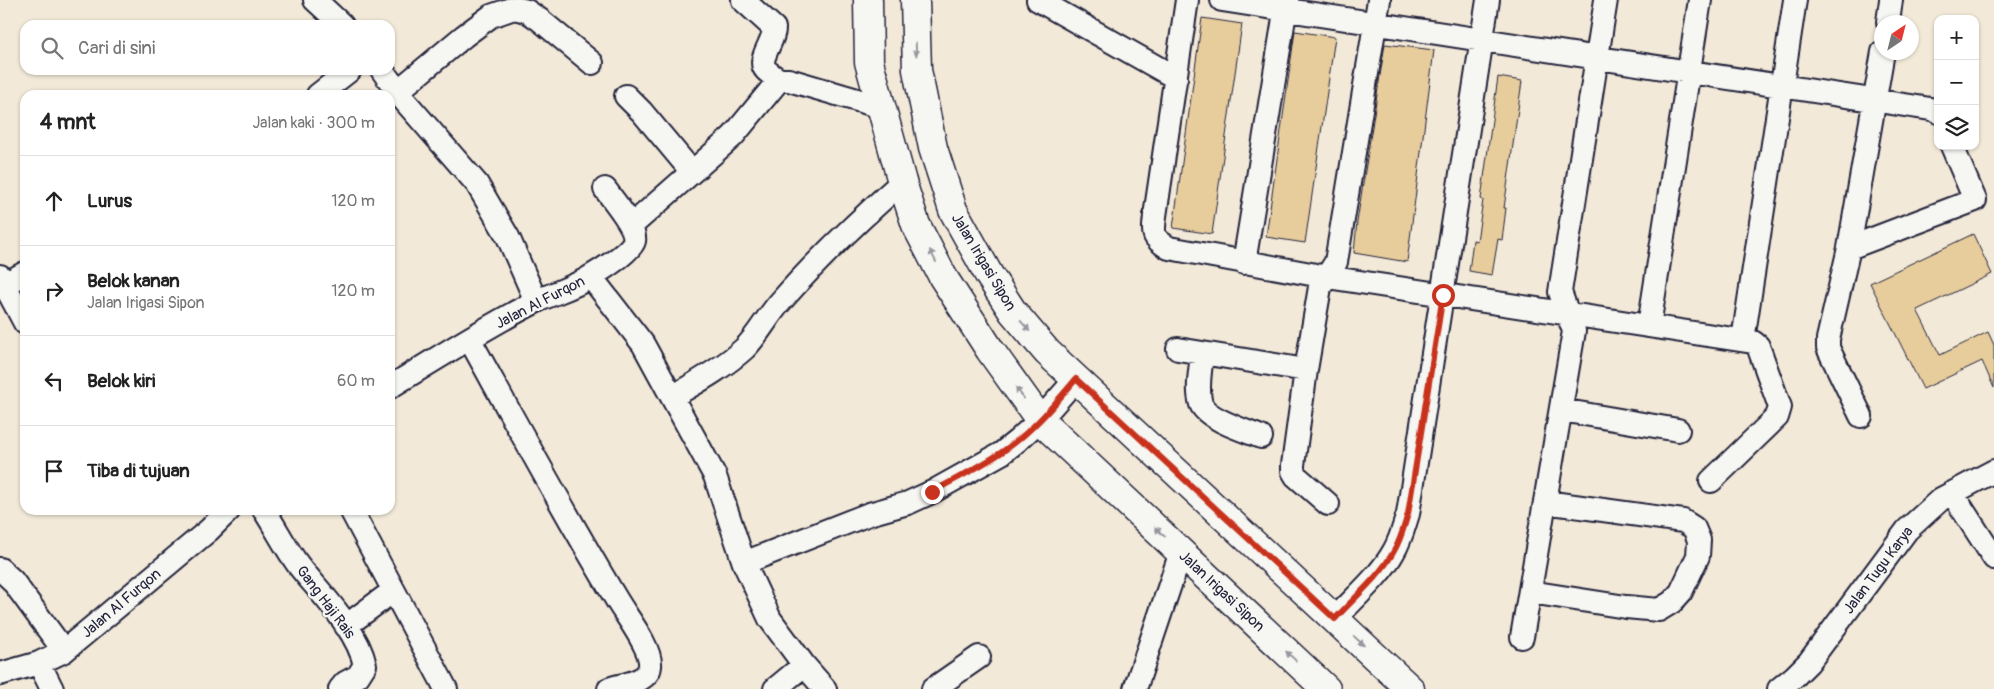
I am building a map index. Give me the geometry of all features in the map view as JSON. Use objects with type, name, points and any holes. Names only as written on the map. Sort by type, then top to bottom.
[{"type":"street","points":[[314,0],[336,20]]},
{"type":"street","points":[[743,0],[774,28],[773,37],[764,57],[763,65],[765,69],[779,80],[789,80],[881,106]]},
{"type":"street","name":"Jalan Irigasi Sipon","points":[[868,0],[869,62],[902,182],[918,224],[948,285],[990,350],[1042,418],[1326,689]]},
{"type":"street","name":"Jalan Irigasi Sipon","points":[[914,0],[917,70],[933,148],[951,211],[1013,312],[1074,382],[1410,689]]},
{"type":"street","points":[[1038,0],[1176,78]]},
{"type":"street","points":[[1187,0],[1155,216],[1154,235],[1156,240],[1169,248],[1244,263],[1753,342],[1758,346],[1780,406],[1780,412],[1711,481]]},
{"type":"street","points":[[1222,0],[1286,5],[1375,23],[1934,110]]},
{"type":"street","points":[[1328,504],[1296,476],[1293,471],[1306,370],[1320,287],[1336,262],[1379,0]]},
{"type":"street","points":[[1335,619],[1394,552],[1408,514],[1488,0]]},
{"type":"street","points":[[1522,637],[1574,331],[1566,314],[1560,292],[1606,0]]},
{"type":"street","points":[[1649,326],[1700,0]]},
{"type":"street","points":[[1743,340],[1795,0]]},
{"type":"street","points":[[1889,15],[1891,0]]},
{"type":"street","points":[[1244,263],[1286,5]]},
{"type":"street","points":[[398,91],[490,16],[514,8],[527,11],[540,20],[592,63]]},
{"type":"street","points":[[1861,416],[1828,348],[1828,339],[1849,248],[1882,60]]},
{"type":"street","points":[[324,90],[344,75]]},
{"type":"street","points":[[386,75],[478,184],[508,237],[536,301]]},
{"type":"street","points":[[631,226],[733,136],[779,80]]},
{"type":"street","points":[[626,96],[642,112],[692,172]]},
{"type":"street","points":[[1849,248],[1974,200],[1954,150]]},
{"type":"street","points":[[672,397],[719,369],[746,346],[788,293],[860,219],[902,182]]},
{"type":"street","points":[[591,277],[632,246],[634,240],[631,226],[605,189]]},
{"type":"street","points":[[918,224],[951,211]]},
{"type":"street","points":[[20,275],[2,280],[20,314]]},
{"type":"street","name":"Jalan Al Furqon","points":[[395,383],[536,301],[591,277],[643,344],[715,476],[744,563],[770,619],[804,665],[826,689]]},
{"type":"street","points":[[470,340],[645,647],[650,663],[649,670],[642,684],[609,689]]},
{"type":"street","points":[[1178,349],[1306,370]]},
{"type":"street","points":[[1202,353],[1199,385],[1201,403],[1204,409],[1219,420],[1261,437]]},
{"type":"street","points":[[744,563],[869,514],[908,503],[932,492],[1002,453],[1042,418],[1074,382]]},
{"type":"street","points":[[1561,410],[1678,430]]},
{"type":"street","name":"Jalan Tugu Karya","points":[[1779,689],[1809,662],[1907,530],[1941,499],[1994,471]]},
{"type":"street","points":[[1952,493],[1994,558]]},
{"type":"street","points":[[1530,592],[1626,607],[1659,610],[1672,602],[1681,592],[1698,556],[1699,540],[1694,528],[1683,521],[1545,502]]},
{"type":"street","name":"Jalan Al Furqon","points":[[0,674],[39,663],[64,651],[209,530],[224,515]]},
{"type":"street","name":"Gang Haji Rais","points":[[267,515],[297,564],[353,635],[365,665],[358,676],[345,683],[340,689]]},
{"type":"street","points":[[354,515],[446,689]]},
{"type":"street","points":[[1135,689],[1181,552]]},
{"type":"street","points":[[0,569],[12,580],[64,651]]},
{"type":"street","points":[[346,626],[393,591]]},
{"type":"street","points":[[933,689],[979,657]]},
{"type":"street","points":[[39,663],[52,689]]},
{"type":"street","points":[[775,689],[804,665]]},
{"type":"building","points":[[1202,18],[1242,24],[1212,234],[1173,228]]},
{"type":"building","points":[[1295,31],[1335,37],[1305,243],[1266,237]]},
{"type":"building","points":[[1385,44],[1434,50],[1407,262],[1354,253],[1357,222]]},
{"type":"building","points":[[1498,77],[1522,81],[1504,208],[1506,208],[1502,240],[1498,239],[1492,275],[1469,271],[1473,240],[1477,241]]},
{"type":"building","points":[[1973,234],[1992,274],[1917,310],[1940,355],[1988,332],[1994,345],[1994,388],[1982,361],[1923,389],[1870,283]]},
{"type":"route","points":[[932,492],[1002,453],[1043,416],[1076,379],[1335,619],[1382,567],[1394,552],[1401,537],[1408,514],[1443,295]]}]
